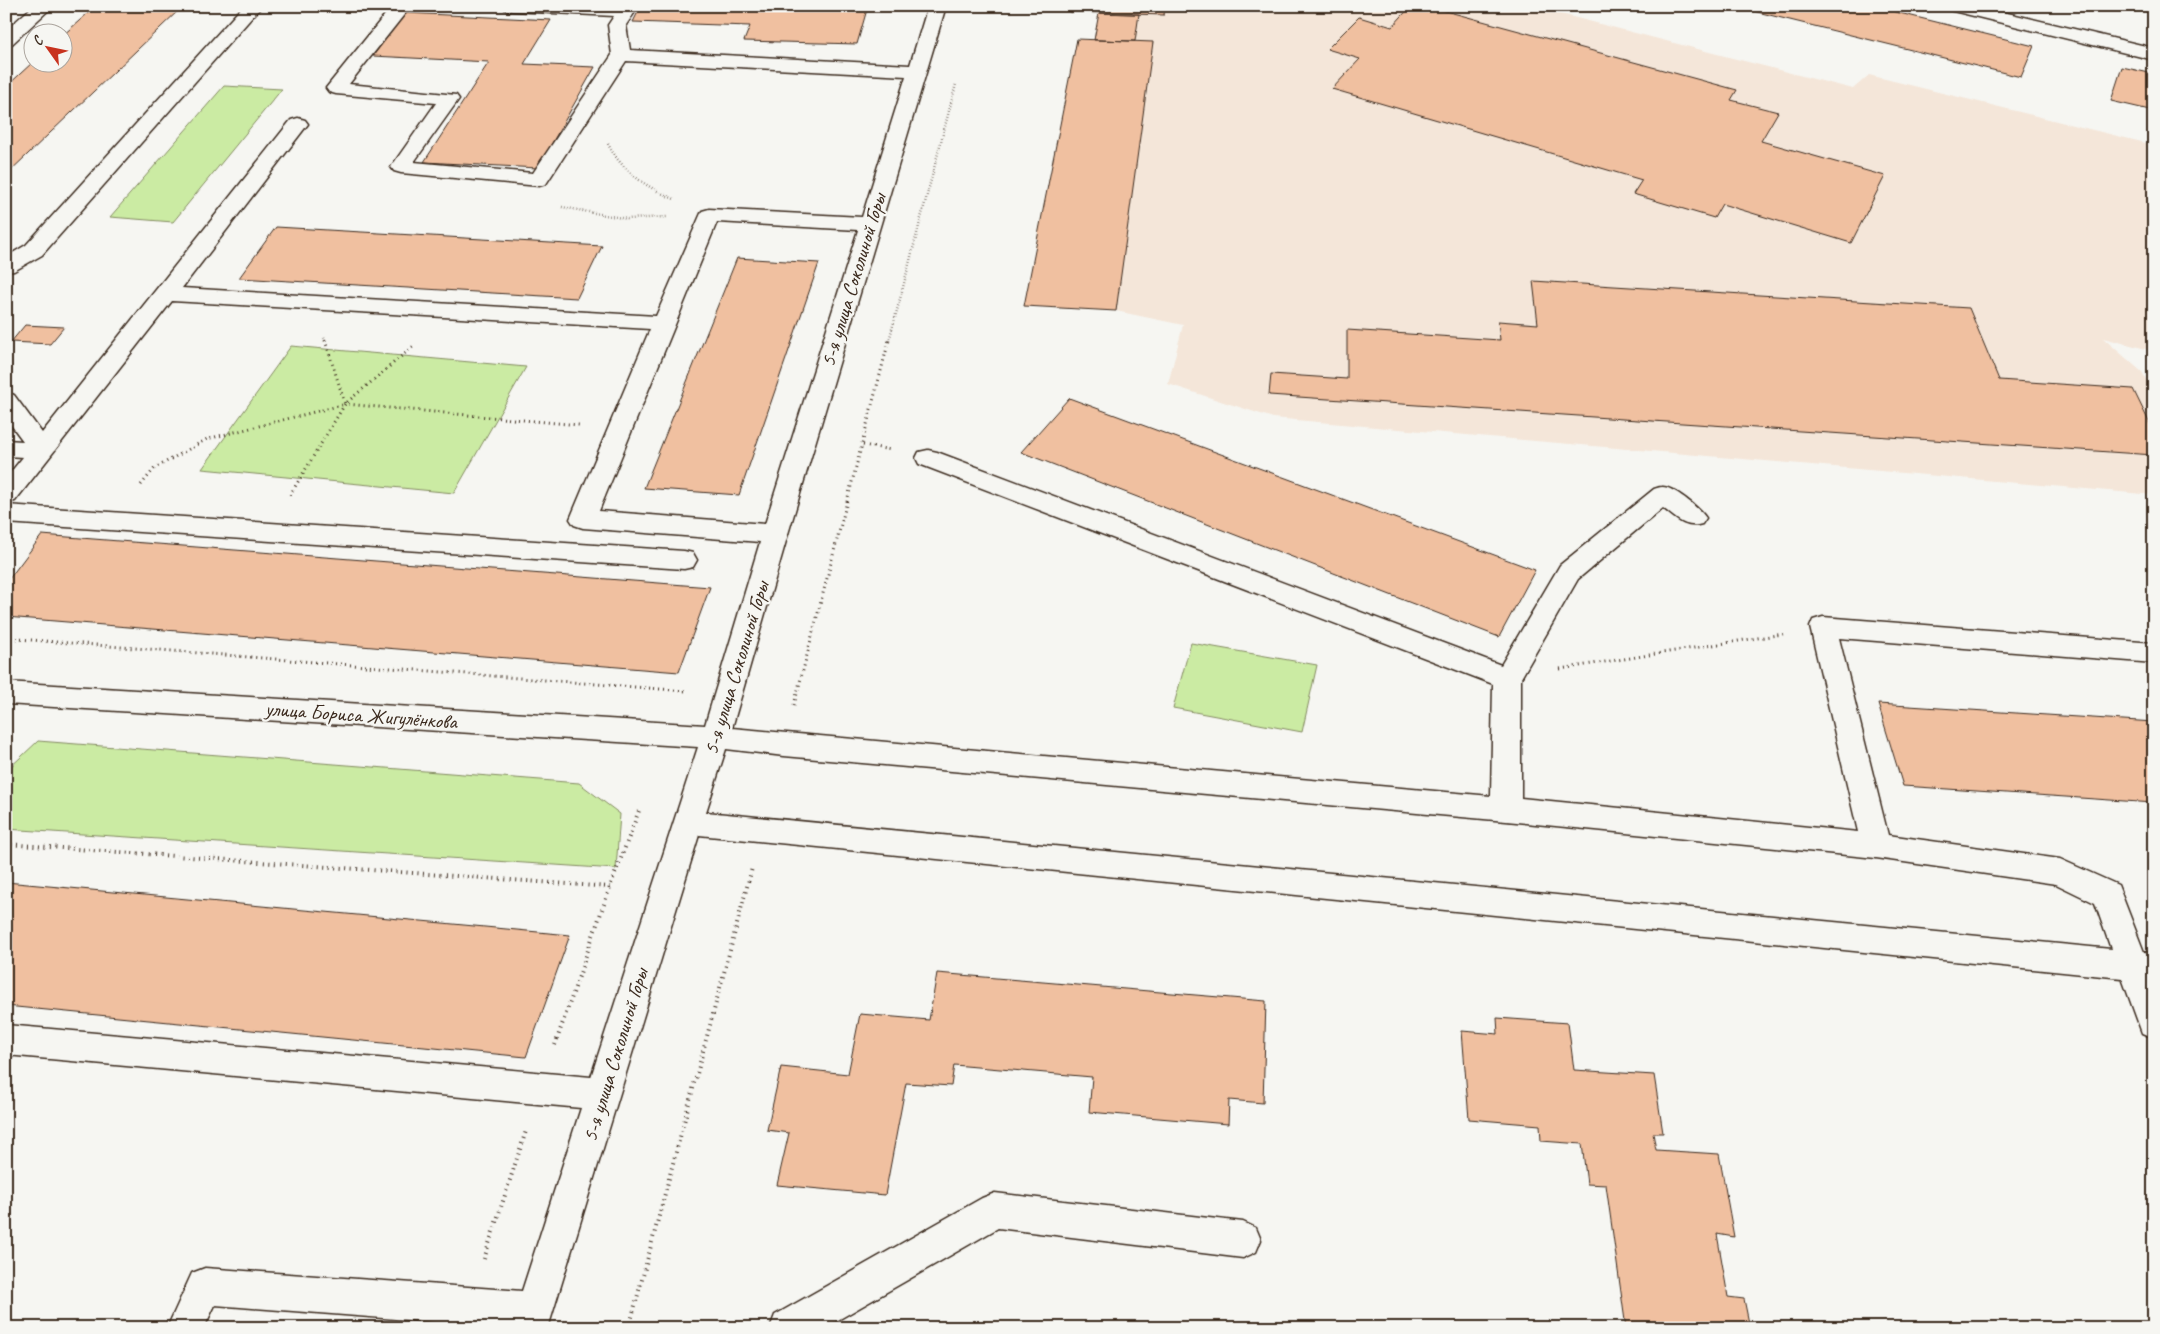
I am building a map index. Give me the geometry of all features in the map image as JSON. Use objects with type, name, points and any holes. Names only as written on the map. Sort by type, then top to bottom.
[{"type":"street","points":[[6,40],[44,6]]},
{"type":"street","points":[[6,266],[34,250],[253,6]]},
{"type":"street","points":[[402,6],[336,88],[449,99],[401,167],[539,180],[621,56],[617,25],[628,9]]},
{"type":"street","points":[[512,6],[628,9]]},
{"type":"street","name":"5-я улица Соколиной Горы","points":[[532,1319],[716,737],[937,6]]},
{"type":"street","points":[[1955,6],[2154,54]]},
{"type":"street","points":[[621,56],[917,70]]},
{"type":"street","points":[[6,496],[137,332],[164,294],[298,124]]},
{"type":"street","points":[[776,534],[583,519],[710,214],[870,224]]},
{"type":"street","points":[[164,294],[664,323]]},
{"type":"street","points":[[6,400],[42,450]]},
{"type":"street","points":[[6,448],[42,450]]},
{"type":"street","points":[[928,458],[1506,678]]},
{"type":"street","points":[[1506,810],[1506,678],[1569,572],[1664,496],[1693,518]]},
{"type":"street","points":[[6,514],[684,560]]},
{"type":"street","points":[[1876,846],[1823,628],[2154,653]]},
{"type":"street","name":"улица Бориса Жигулёнкова","points":[[6,693],[716,737],[784,745],[1506,810],[1876,846],[2060,872],[2107,894],[2143,967],[2154,1023]]},
{"type":"street","points":[[689,822],[2143,967]]},
{"type":"street","points":[[6,1040],[603,1094]]},
{"type":"street","points":[[788,1328],[995,1210],[1243,1240]]},
{"type":"street","points":[[185,1328],[205,1286],[532,1319]]},
{"type":"path","points":[[784,745],[956,83]]},
{"type":"path","points":[[584,111],[606,141],[614,159],[644,186],[710,214]]},
{"type":"path","points":[[527,179],[539,193],[563,207],[627,219],[710,214]]},
{"type":"path","points":[[313,304],[344,404]]},
{"type":"path","points":[[268,532],[344,404],[454,311]]},
{"type":"path","points":[[113,522],[155,468],[207,439],[344,404],[622,429]]},
{"type":"path","points":[[1506,678],[1823,628]]},
{"type":"path","points":[[6,638],[686,692]]},
{"type":"path","points":[[629,1328],[762,830]]},
{"type":"path","points":[[6,844],[610,887]]},
{"type":"shaded area","points":[[1069,6],[1530,6],[1853,89],[1869,75],[2154,145],[2154,351],[2103,338],[2142,372],[2154,394],[2154,495],[1273,418],[1168,384],[1183,325],[1116,311],[1024,306],[1077,39],[1094,40],[1099,13],[1069,12]]},
{"type":"green space","points":[[224,86],[282,89],[173,222],[110,217]]},
{"type":"green space","points":[[291,346],[526,367],[454,493],[202,469]]},
{"type":"green space","points":[[1191,643],[1317,665],[1302,732],[1173,708]]},
{"type":"green space","points":[[38,741],[579,783],[620,814],[616,869],[6,829],[6,771]]},
{"type":"building","points":[[96,6],[181,8],[6,175],[6,87],[22,72],[72,72],[72,27]]},
{"type":"building","points":[[641,6],[868,6],[857,44],[744,41],[750,26],[633,22]]},
{"type":"building","points":[[1069,6],[1165,6],[1164,15],[1069,12]]},
{"type":"building","points":[[1411,6],[1427,6],[1737,90],[1731,100],[1778,112],[1761,141],[1885,176],[1851,243],[1722,204],[1714,218],[1633,194],[1642,180],[1332,89],[1360,59],[1327,49],[1359,17],[1392,27]]},
{"type":"building","points":[[1733,6],[1871,6],[2034,46],[2021,77]]},
{"type":"building","points":[[405,13],[551,20],[524,64],[595,67],[538,168],[424,162],[489,62],[373,56]]},
{"type":"building","points":[[1099,13],[1139,14],[1135,41],[1094,40]]},
{"type":"building","points":[[1077,39],[1153,42],[1116,311],[1024,306]]},
{"type":"building","points":[[2122,67],[2154,74],[2154,111],[2111,101]]},
{"type":"building","points":[[276,227],[602,246],[577,298],[239,278]]},
{"type":"building","points":[[737,258],[819,263],[739,495],[644,488]]},
{"type":"building","points":[[1533,281],[1969,308],[1999,380],[2133,389],[2154,432],[2154,455],[1269,395],[1271,374],[1347,379],[1347,330],[1500,340],[1498,321],[1538,324]]},
{"type":"building","points":[[25,325],[64,327],[50,344],[11,342]]},
{"type":"building","points":[[1069,398],[1535,570],[1499,637],[1021,452]]},
{"type":"building","points":[[42,535],[710,587],[679,672],[6,617],[6,583]]},
{"type":"building","points":[[1878,704],[2154,722],[2154,803],[1903,786]]},
{"type":"building","points":[[6,882],[570,935],[526,1057],[6,1006]]},
{"type":"building","points":[[937,973],[1266,1001],[1263,1103],[1229,1100],[1228,1124],[1089,1112],[1092,1077],[954,1065],[951,1086],[906,1083],[885,1195],[777,1185],[789,1133],[767,1130],[781,1067],[848,1074],[860,1014],[929,1020]]},
{"type":"building","points":[[1497,1018],[1568,1023],[1574,1070],[1654,1075],[1663,1133],[1653,1133],[1656,1150],[1719,1154],[1734,1237],[1717,1234],[1728,1297],[1744,1299],[1750,1328],[1626,1328],[1606,1185],[1587,1184],[1582,1144],[1541,1141],[1540,1125],[1469,1119],[1462,1031],[1498,1034]]}]
